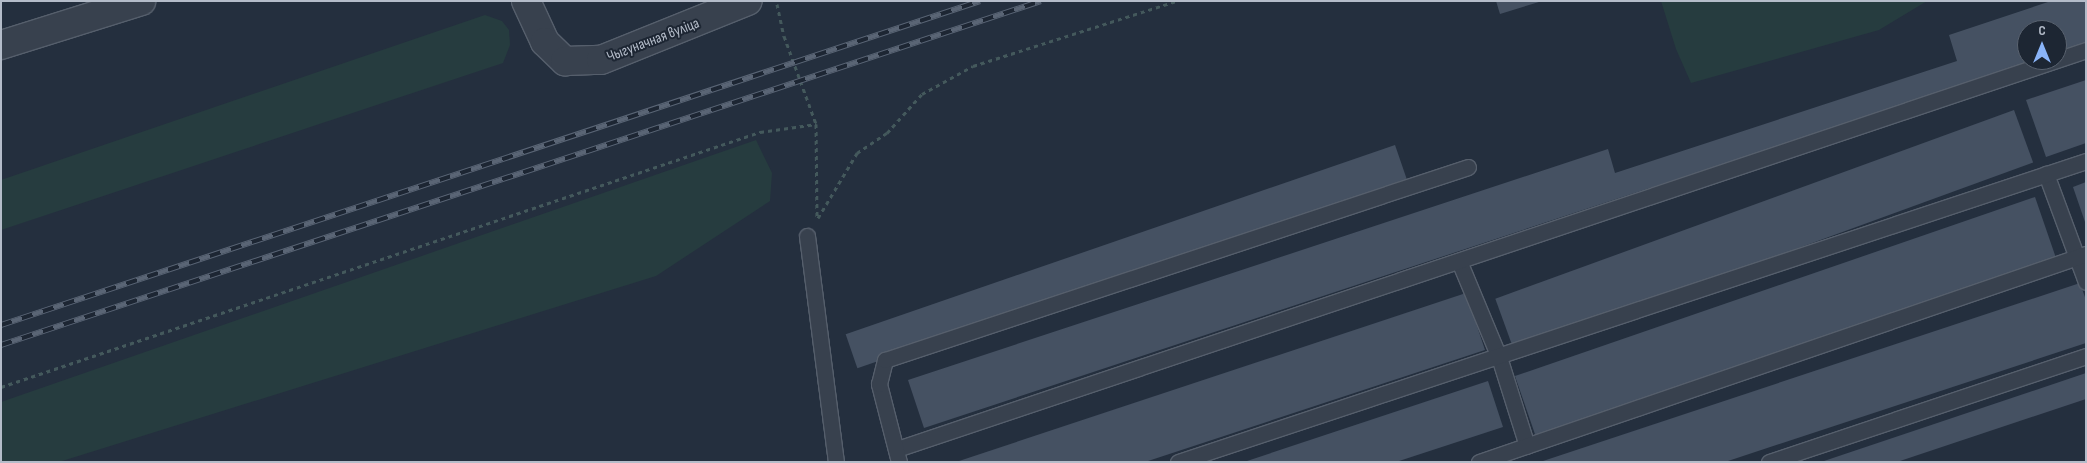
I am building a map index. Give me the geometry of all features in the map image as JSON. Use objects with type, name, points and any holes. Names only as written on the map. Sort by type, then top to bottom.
[{"type":"street","points":[[1,45],[141,1]]},
{"type":"street","name":"Чыгуначная вуліца","points":[[526,1],[545,42],[565,61],[601,60],[748,1]]},
{"type":"lane","points":[[1468,167],[885,360],[879,384],[898,455],[1459,261],[2086,50]]},
{"type":"lane","points":[[1178,462],[2086,161]]},
{"type":"lane","points":[[2046,174],[2081,255],[2086,282]]},
{"type":"lane","points":[[807,236],[836,462]]},
{"type":"lane","points":[[1479,462],[2081,255]]},
{"type":"lane","points":[[1459,261],[1499,357],[1527,446]]},
{"type":"lane","points":[[1769,462],[2086,356]]},
{"type":"path","points":[[776,1],[784,36],[816,124],[816,220],[856,153],[887,133],[922,94],[972,66],[1177,1]]},
{"type":"path","points":[[1,387],[760,132],[816,124]]},
{"type":"green space","points":[[1661,1],[1927,1],[1879,30],[1691,83],[1676,49]]},
{"type":"green space","points":[[485,15],[502,21],[509,30],[510,45],[503,63],[1,230],[1,180]]},
{"type":"green space","points":[[756,140],[772,173],[770,201],[656,276],[59,462],[1,462],[1,402]]},
{"type":"building","points":[[1496,1],[1539,1],[1539,2],[1500,14]]},
{"type":"building","points":[[2051,1],[2086,1],[2086,44],[2067,51],[2067,20],[2017,20],[2017,67],[924,428],[908,380],[1608,149],[1615,173],[1957,61],[1949,35]]},
{"type":"building","points":[[2086,80],[2086,143],[2046,157],[2026,100]]},
{"type":"building","points":[[2014,110],[2033,163],[1514,351],[1495,299]]},
{"type":"building","points":[[1395,145],[1407,179],[857,368],[846,334]]},
{"type":"building","points":[[2086,182],[2086,222],[2085,222],[2073,187]]},
{"type":"building","points":[[2035,197],[2056,258],[1536,438],[1515,376]]},
{"type":"building","points":[[2080,283],[2086,300],[2086,343],[1725,462],[1540,462]]},
{"type":"building","points":[[1466,293],[1485,350],[1145,462],[956,462]]},
{"type":"building","points":[[2086,373],[2086,399],[1897,462],[1821,462]]},
{"type":"building","points":[[1488,381],[1503,427],[1396,462],[1244,462]]},
{"type":"railway","points":[[1,325],[980,1]]},
{"type":"railway","points":[[1,345],[1041,1]]}]
